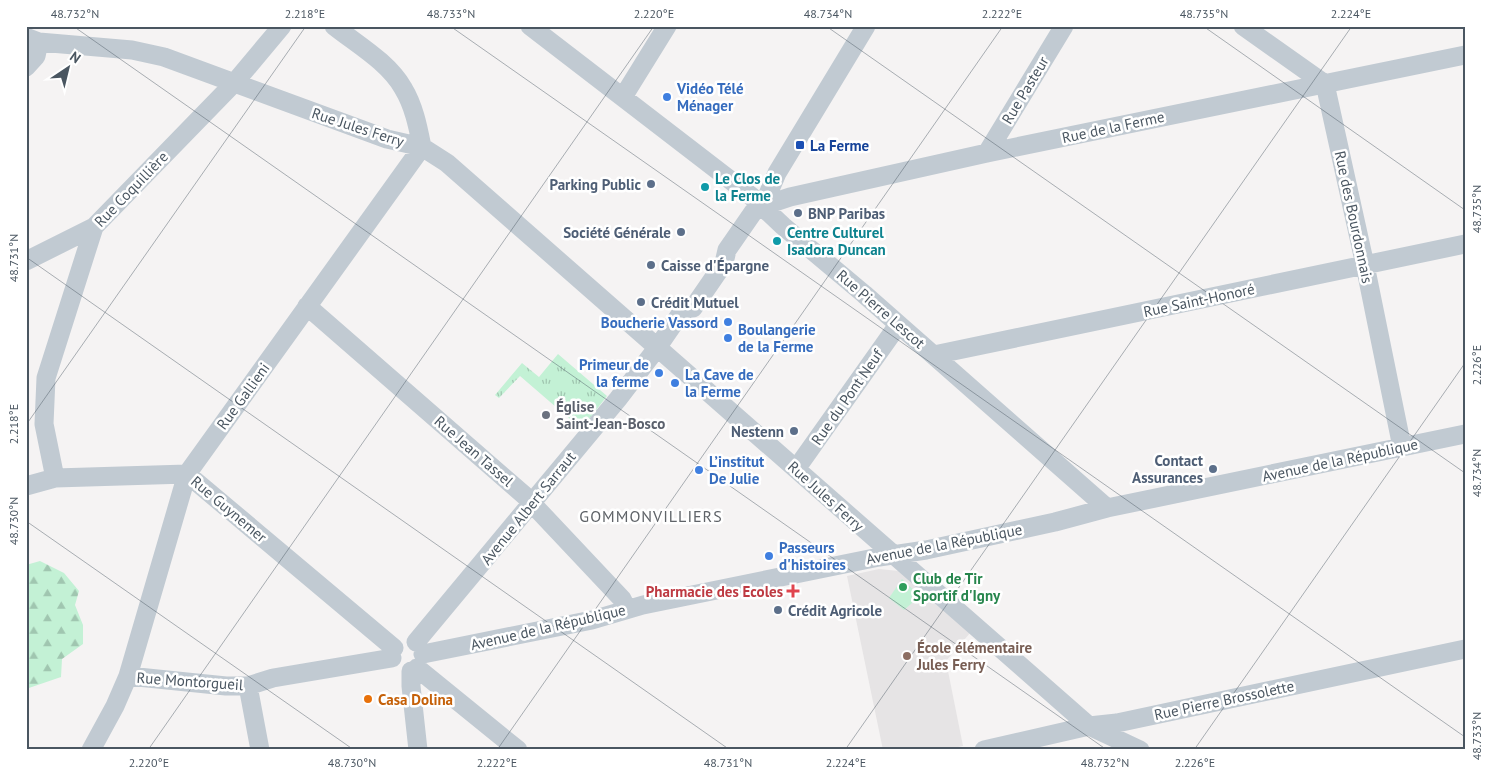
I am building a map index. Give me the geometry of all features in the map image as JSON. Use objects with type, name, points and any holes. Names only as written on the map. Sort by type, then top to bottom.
[{"type":"street","name":"Rue Coquillière","points":[[55,478],[44,424],[46,378],[94,227],[235,82],[282,26]]},
{"type":"street","points":[[334,26],[388,68],[403,88],[416,118],[422,147]]},
{"type":"street","name":"Rue Pierre Lescot","points":[[530,26],[763,206],[783,226],[864,294],[1107,508]]},
{"type":"street","points":[[623,97],[667,26]]},
{"type":"street","points":[[763,206],[777,173],[866,26]]},
{"type":"street","name":"Rue Pasteur","points":[[987,153],[1064,26]]},
{"type":"street","points":[[1243,26],[1324,84]]},
{"type":"street","name":"Rue Jules Ferry","points":[[32,40],[132,50],[164,57],[387,139],[422,147],[447,163],[632,331],[657,348],[1090,726],[1140,750]]},
{"type":"street","points":[[26,67],[36,56],[32,40]]},
{"type":"street","name":"Rue de la Ferme","points":[[763,206],[790,197],[987,153],[1465,55]]},
{"type":"street","name":"Rue des Bourdonnais","points":[[1324,84],[1365,265],[1402,448]]},
{"type":"street","name":"Rue Gallieni","points":[[128,676],[187,474],[422,147]]},
{"type":"street","name":"Avenue Albert Sarraut","points":[[417,659],[614,396],[657,348],[681,313],[694,308],[724,263],[727,250],[754,211],[763,206]]},
{"type":"street","points":[[26,261],[94,227]]},
{"type":"street","name":"Rue Saint-Honoré","points":[[934,355],[1465,244]]},
{"type":"street","name":"Rue Jean Tassel","points":[[307,306],[532,503],[622,599],[627,609]]},
{"type":"street","name":"Rue du Pont Neuf","points":[[796,469],[898,325]]},
{"type":"street","name":"Avenue de la République","points":[[393,653],[398,643],[410,640],[417,659],[592,620],[627,609],[892,554],[926,550],[1048,524],[1107,508],[1465,434]]},
{"type":"street","name":"Rue Guynemer","points":[[26,486],[55,478],[187,474],[393,653],[399,668],[417,659],[518,750]]},
{"type":"street","name":"Rue Pierre Brossolette","points":[[984,750],[1090,726],[1117,723],[1465,649]]},
{"type":"street","name":"Rue Montorgueil","points":[[91,750],[115,706],[128,676],[226,686],[248,686],[274,678],[393,653]]},
{"type":"street","points":[[417,659],[411,686],[418,750]]},
{"type":"street","points":[[248,686],[260,750]]},
{"type":"shaded area","name":"École élémentaire Jules Ferry","points":[[879,569],[899,571],[970,633],[946,661],[963,746],[944,750],[883,750],[847,576]]},
{"type":"green space","points":[[558,354],[607,396],[586,423],[571,420],[520,376],[499,398],[495,395],[522,363],[539,377]]},
{"type":"green space","points":[[40,561],[64,573],[79,591],[75,605],[83,625],[83,644],[62,659],[61,677],[26,689],[26,565]]},
{"type":"green space","name":"Club de Tir Sportif d'Igny","points":[[902,579],[920,596],[904,610],[889,598]]},
{"type":"place","name":"Vidéo Télé Ménager","points":[[667,97]]},
{"type":"place","name":"La Ferme","points":[[800,145]]},
{"type":"place","name":"Parking Public","points":[[651,184]]},
{"type":"place","name":"Le Clos de la Ferme","points":[[705,187]]},
{"type":"place","name":"BNP Paribas","points":[[798,213]]},
{"type":"place","name":"Société Générale","points":[[681,232]]},
{"type":"place","name":"Centre Culturel Isadora Duncan","points":[[777,241]]},
{"type":"place","name":"Caisse d'Épargne","points":[[651,265]]},
{"type":"place","name":"Crédit Mutuel","points":[[641,302]]},
{"type":"place","name":"Boucherie Vassord","points":[[728,322]]},
{"type":"place","name":"Boulangerie de la Ferme","points":[[728,338]]},
{"type":"place","name":"Primeur de la ferme","points":[[659,373]]},
{"type":"place","name":"La Cave de la Ferme","points":[[675,383]]},
{"type":"place","name":"Église Saint-Jean-Bosco","points":[[546,415]]},
{"type":"place","name":"Nestenn","points":[[794,431]]},
{"type":"place","name":"Contact Assurances","points":[[1213,469]]},
{"type":"place","name":"L’institut De Julie","points":[[699,470]]},
{"type":"place","name":"Passeurs d'histoires","points":[[769,556]]},
{"type":"place","name":"Club de Tir Sportif d'Igny","points":[[903,587]]},
{"type":"place","name":"Pharmacie des Ecoles","points":[[793,591]]},
{"type":"place","name":"Crédit Agricole","points":[[778,610]]},
{"type":"place","name":"École élémentaire Jules Ferry","points":[[907,656]]},
{"type":"place","name":"Casa Dolina","points":[[368,699]]},
{"type":"district","name":"GOMMONVILLIERS","points":[[651,516]]}]
